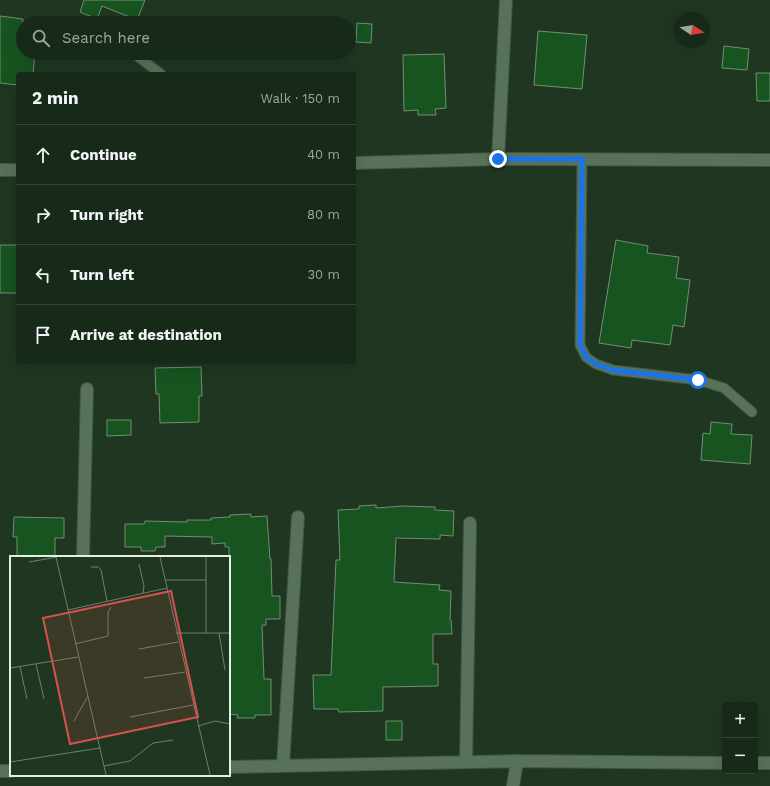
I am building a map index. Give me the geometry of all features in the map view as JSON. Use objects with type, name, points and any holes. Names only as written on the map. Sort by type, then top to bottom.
[{"type":"street","points":[[498,159],[506,0]]},
{"type":"street","points":[[356,162],[498,159],[770,160]]},
{"type":"street","points":[[0,170],[16,170]]},
{"type":"street","points":[[83,556],[87,390]]},
{"type":"street","points":[[283,766],[298,516]]},
{"type":"street","points":[[466,762],[470,523]]},
{"type":"street","points":[[230,767],[517,761],[722,763]]},
{"type":"street","points":[[513,786],[517,761]]},
{"type":"street","points":[[758,763],[770,763]]},
{"type":"lane","points":[[142,60],[158,72]]},
{"type":"lane","points":[[582,159],[580,345],[586,357],[596,364],[613,370],[698,380],[724,388],[752,412]]},
{"type":"building","points":[[84,0],[145,0],[139,16],[127,16],[102,6],[98,16],[90,16],[80,12]]},
{"type":"building","points":[[0,16],[16,18],[16,60],[34,60],[33,72],[16,72],[16,85],[0,83]]},
{"type":"building","points":[[357,23],[372,24],[371,43],[356,42]]},
{"type":"building","points":[[538,31],[587,35],[582,89],[534,85]]},
{"type":"building","points":[[724,46],[749,49],[747,70],[722,68]]},
{"type":"building","points":[[444,54],[446,108],[435,109],[436,115],[418,115],[418,110],[404,111],[403,55]]},
{"type":"building","points":[[756,73],[770,73],[770,101],[757,101]]},
{"type":"building","points":[[616,240],[648,246],[647,253],[679,257],[676,278],[690,280],[684,327],[673,325],[670,345],[632,340],[631,348],[599,343]]},
{"type":"building","points":[[0,245],[16,245],[16,293],[0,293]]},
{"type":"building","points":[[201,367],[202,396],[199,396],[199,422],[160,423],[159,394],[156,394],[155,368]]},
{"type":"building","points":[[107,420],[131,420],[131,435],[107,436]]},
{"type":"building","points":[[711,422],[732,424],[731,434],[752,435],[750,464],[701,460],[703,433],[710,434]]},
{"type":"building","points":[[376,505],[376,508],[403,506],[435,507],[435,510],[454,511],[453,536],[440,535],[440,539],[396,538],[394,582],[440,585],[439,590],[451,591],[450,620],[452,634],[433,634],[433,664],[438,664],[438,686],[383,687],[383,711],[339,712],[338,709],[314,709],[313,675],[331,675],[336,560],[340,560],[338,510],[359,509],[359,506]]},
{"type":"building","points":[[251,514],[251,517],[267,516],[271,559],[272,596],[280,596],[280,619],[266,619],[266,625],[262,625],[264,679],[271,679],[271,715],[255,715],[255,718],[237,718],[238,715],[230,714],[229,547],[225,547],[225,543],[212,544],[212,537],[165,536],[165,547],[156,547],[155,551],[141,551],[141,547],[125,547],[125,524],[144,524],[145,521],[187,522],[187,520],[211,520],[211,518],[230,517],[230,515]]},
{"type":"building","points":[[14,517],[64,518],[64,538],[55,538],[55,556],[17,556],[17,537],[13,537]]},
{"type":"building","points":[[386,721],[402,721],[402,740],[386,740]]},
{"type":"route","points":[[498,159],[582,159],[580,345],[586,357],[596,364],[613,370],[698,380]]}]
